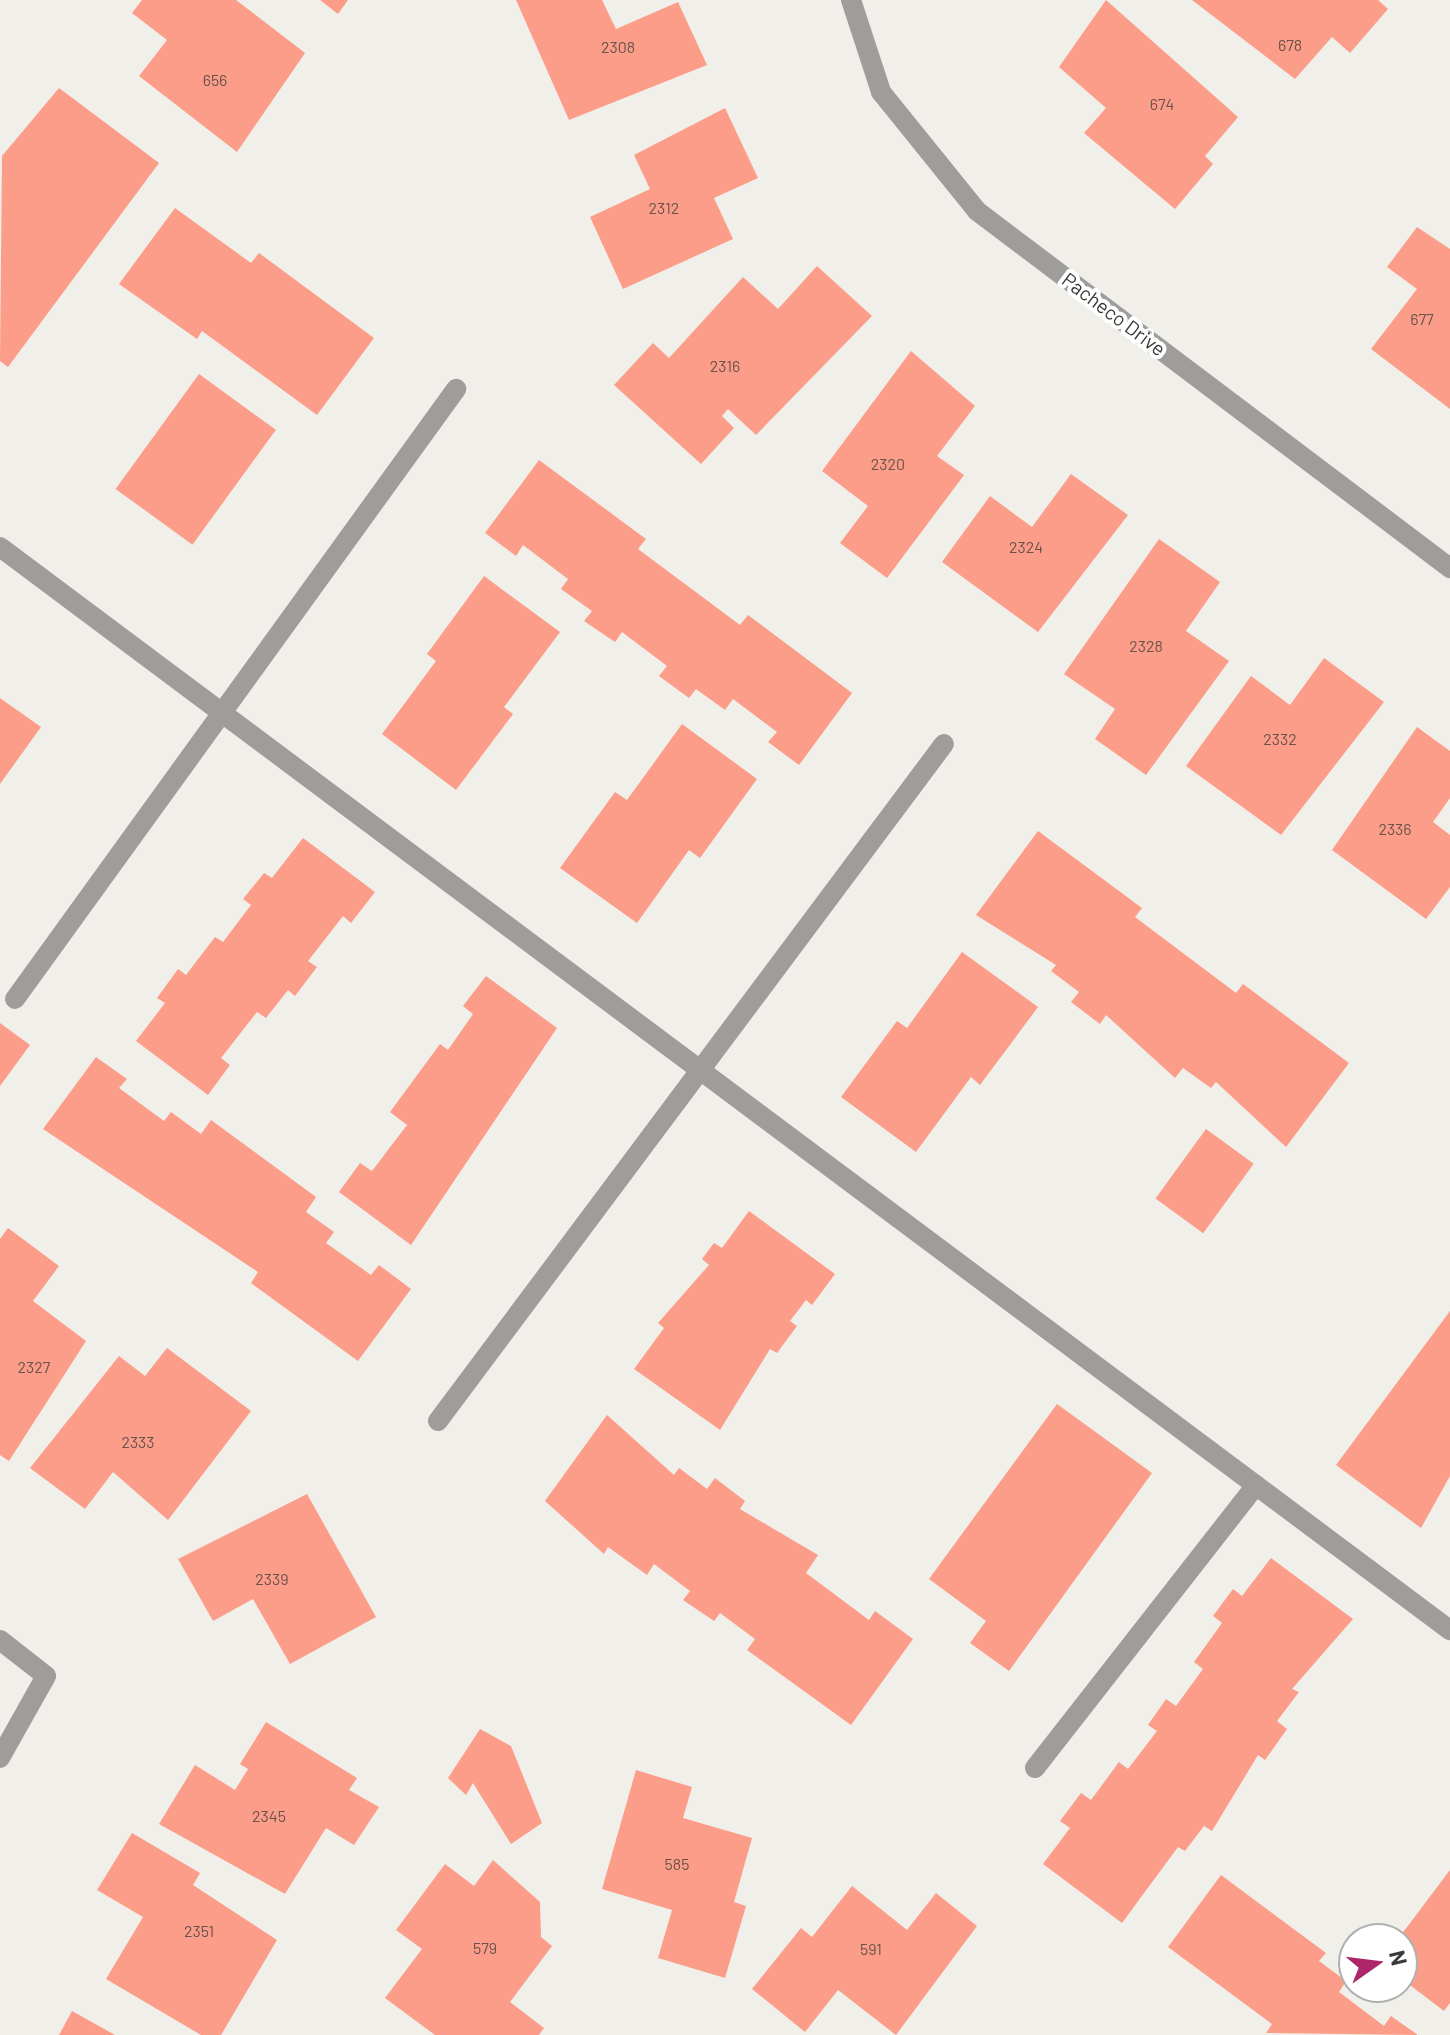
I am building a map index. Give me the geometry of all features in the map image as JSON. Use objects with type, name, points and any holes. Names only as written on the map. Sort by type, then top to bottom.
[{"type":"street","name":"Pacheco Drive","points":[[851,0],[881,92],[977,211],[1450,568]]},
{"type":"street","points":[[15,999],[456,389]]},
{"type":"street","points":[[0,547],[1450,1630]]},
{"type":"street","points":[[438,1421],[944,744]]},
{"type":"street","points":[[1035,1768],[1256,1485]]},
{"type":"street","points":[[0,1640],[46,1676],[0,1758]]},
{"type":"building","points":[[142,0],[236,0],[305,53],[237,152],[139,76],[167,40],[132,13]]},
{"type":"building","points":[[320,0],[348,0],[338,14]]},
{"type":"building","points":[[516,0],[602,0],[616,29],[678,2],[707,65],[569,120]]},
{"type":"building","points":[[1106,0],[1238,117],[1205,156],[1213,164],[1175,209],[1084,133],[1106,108],[1059,67]]},
{"type":"building","points":[[1192,0],[1378,0],[1388,9],[1350,53],[1332,37],[1295,79]]},
{"type":"building","points":[[59,88],[159,163],[8,367],[0,361],[2,156]]},
{"type":"building","points":[[725,108],[758,178],[714,198],[733,239],[623,289],[590,217],[650,189],[634,155]]},
{"type":"building","points":[[175,208],[251,263],[259,253],[374,338],[317,415],[202,331],[197,339],[119,284]]},
{"type":"building","points":[[1417,227],[1450,249],[1450,409],[1371,349],[1417,289],[1387,267]]},
{"type":"building","points":[[817,266],[872,316],[756,435],[728,409],[722,416],[734,428],[701,464],[614,385],[653,343],[669,358],[743,277],[778,309]]},
{"type":"building","points":[[911,351],[975,406],[937,456],[964,475],[887,578],[840,543],[868,506],[822,471]]},
{"type":"building","points":[[199,374],[276,430],[192,545],[116,489]]},
{"type":"building","points":[[539,460],[646,539],[638,549],[740,625],[748,615],[852,693],[799,765],[768,742],[777,732],[733,699],[725,710],[696,689],[689,698],[659,676],[667,666],[622,632],[615,642],[584,621],[592,611],[561,589],[568,579],[523,545],[516,556],[485,533]]},
{"type":"building","points":[[1071,474],[1128,515],[1038,632],[942,562],[990,496],[1032,527]]},
{"type":"building","points":[[1159,539],[1220,582],[1186,631],[1229,661],[1146,775],[1095,739],[1115,709],[1064,674]]},
{"type":"building","points":[[484,576],[560,632],[504,707],[513,714],[456,790],[382,734],[436,661],[427,654]]},
{"type":"building","points":[[1324,658],[1384,702],[1281,835],[1186,766],[1251,676],[1290,705]]},
{"type":"building","points":[[0,698],[41,727],[0,784]]},
{"type":"building","points":[[682,724],[757,779],[700,858],[689,850],[637,923],[560,868],[615,792],[627,800]]},
{"type":"building","points":[[1417,727],[1450,751],[1450,798],[1433,822],[1450,835],[1450,887],[1426,919],[1332,850]]},
{"type":"building","points":[[1038,831],[1142,908],[1135,917],[1236,993],[1243,984],[1349,1063],[1286,1147],[1216,1082],[1211,1088],[1183,1068],[1175,1078],[1106,1015],[1100,1024],[1071,1002],[1079,992],[1051,971],[1056,965],[976,915]]},
{"type":"building","points":[[303,838],[375,892],[351,923],[343,916],[308,961],[317,967],[295,996],[288,990],[266,1018],[257,1012],[221,1058],[230,1065],[208,1095],[136,1041],[165,1003],[157,998],[178,969],[186,975],[215,937],[223,942],[251,905],[243,899],[264,873],[272,878]]},
{"type":"building","points":[[962,952],[1038,1007],[980,1085],[971,1077],[916,1152],[841,1097],[897,1021],[907,1028]]},
{"type":"building","points":[[486,976],[557,1028],[411,1245],[339,1192],[360,1163],[372,1171],[407,1125],[390,1112],[440,1044],[448,1050],[473,1014],[463,1006]]},
{"type":"building","points":[[0,1023],[30,1045],[0,1086]]},
{"type":"building","points":[[96,1057],[127,1079],[119,1088],[164,1121],[171,1112],[201,1134],[211,1120],[316,1197],[306,1212],[334,1232],[326,1243],[371,1275],[379,1265],[411,1289],[358,1361],[251,1283],[258,1272],[43,1129]]},
{"type":"building","points":[[1206,1129],[1254,1164],[1203,1233],[1155,1199]]},
{"type":"building","points":[[749,1211],[835,1274],[812,1305],[806,1300],[790,1321],[797,1326],[777,1353],[770,1349],[720,1430],[634,1369],[664,1328],[658,1323],[709,1265],[702,1259],[714,1243],[722,1248]]},
{"type":"building","points":[[8,1228],[59,1266],[33,1301],[86,1341],[9,1461],[0,1455],[0,1239]]},
{"type":"building","points":[[1450,1311],[1450,1476],[1421,1528],[1336,1465]]},
{"type":"building","points":[[167,1348],[251,1411],[168,1520],[113,1472],[85,1509],[30,1468],[119,1356],[145,1376]]},
{"type":"building","points":[[1057,1404],[1152,1473],[1009,1671],[970,1643],[986,1621],[929,1579]]},
{"type":"building","points":[[607,1415],[674,1475],[679,1468],[707,1489],[715,1478],[745,1501],[740,1509],[818,1555],[806,1573],[869,1620],[875,1611],[913,1639],[851,1725],[747,1650],[755,1639],[720,1613],[714,1621],[683,1600],[690,1591],[654,1564],[647,1575],[608,1547],[604,1554],[545,1501]]},
{"type":"building","points":[[307,1494],[376,1617],[290,1664],[253,1599],[213,1621],[178,1559]]},
{"type":"building","points":[[1271,1558],[1353,1619],[1292,1689],[1299,1692],[1277,1721],[1287,1729],[1265,1760],[1258,1755],[1212,1831],[1204,1826],[1185,1851],[1178,1847],[1122,1923],[1043,1864],[1070,1828],[1060,1821],[1081,1793],[1091,1800],[1119,1762],[1128,1769],[1157,1731],[1148,1725],[1166,1699],[1176,1706],[1203,1669],[1194,1662],[1222,1623],[1213,1616],[1233,1589],[1242,1596]]},
{"type":"building","points":[[266,1722],[357,1778],[349,1790],[379,1807],[354,1845],[326,1828],[285,1894],[159,1824],[195,1765],[235,1790],[248,1769],[240,1764]]},
{"type":"building","points":[[480,1729],[511,1746],[542,1823],[511,1844],[473,1783],[466,1795],[448,1778]]},
{"type":"building","points":[[636,1770],[692,1787],[683,1818],[752,1838],[734,1902],[746,1906],[725,1978],[658,1958],[672,1910],[602,1889]]},
{"type":"building","points":[[132,1833],[200,1873],[193,1885],[277,1940],[221,2035],[201,2035],[106,1979],[143,1917],[97,1890]]},
{"type":"building","points":[[493,1860],[540,1902],[541,1937],[552,1946],[510,2002],[544,2028],[539,2035],[435,2035],[385,1998],[422,1949],[396,1930],[445,1864],[474,1886]]},
{"type":"building","points":[[1450,1870],[1450,2003],[1444,2011],[1418,1991],[1418,1923],[1410,1923]]},
{"type":"building","points":[[1221,1875],[1326,1953],[1319,1961],[1338,1975],[1338,2003],[1354,2003],[1384,2026],[1391,2016],[1418,2035],[1266,2033],[1272,2024],[1168,1947]]},
{"type":"building","points":[[852,1886],[907,1930],[936,1893],[977,1926],[896,2035],[838,1990],[805,2032],[752,1989],[801,1928],[812,1937]]},
{"type":"building","points":[[72,2011],[115,2035],[59,2035]]}]
